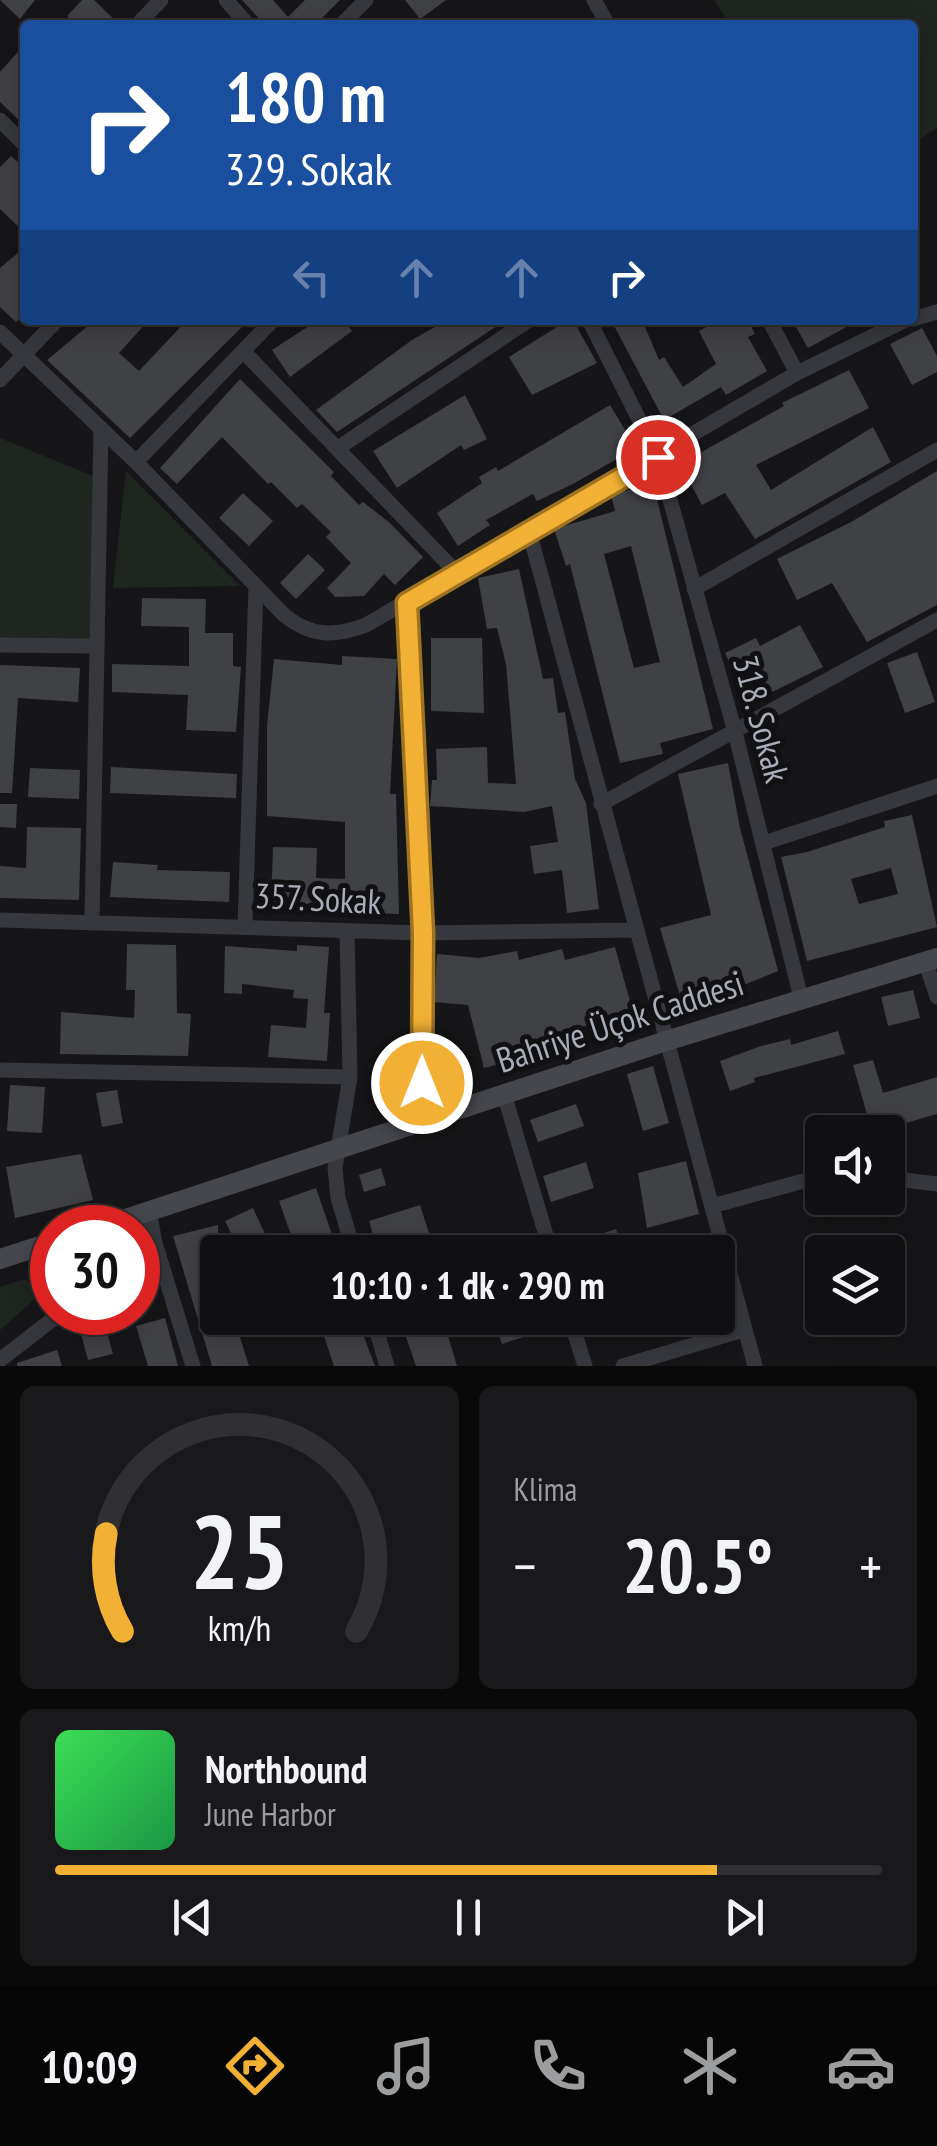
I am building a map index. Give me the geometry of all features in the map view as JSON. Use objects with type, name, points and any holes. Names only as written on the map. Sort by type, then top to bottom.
[{"type":"street","points":[[142,20],[161,0]]},
{"type":"street","points":[[226,0],[244,20]]},
{"type":"street","points":[[345,20],[362,1]]},
{"type":"street","points":[[0,120],[20,139]]},
{"type":"street","points":[[0,380],[52,325]]},
{"type":"street","points":[[136,462],[268,325]]},
{"type":"street","points":[[338,448],[522,325]]},
{"type":"street","name":"318. Sokak","points":[[592,325],[658,457],[735,732],[801,998]]},
{"type":"street","points":[[771,325],[798,373]]},
{"type":"street","points":[[0,332],[136,462],[284,615],[310,632],[329,635],[366,625],[407,603],[455,571],[798,373],[897,325]]},
{"type":"street","points":[[244,352],[455,571]]},
{"type":"street","points":[[92,922],[101,428]]},
{"type":"street","points":[[694,589],[937,450]]},
{"type":"street","points":[[529,531],[754,1366]]},
{"type":"street","points":[[245,925],[256,586]]},
{"type":"street","points":[[407,603],[423,933],[422,1120]]},
{"type":"street","points":[[602,804],[937,620]]},
{"type":"street","points":[[0,645],[96,646]]},
{"type":"street","points":[[764,843],[937,786]]},
{"type":"street","name":"357. Sokak","points":[[0,920],[423,933],[634,930]]},
{"type":"street","points":[[348,931],[350,1078],[346,1124],[337,1152],[338,1198],[349,1235]]},
{"type":"street","points":[[931,959],[937,997]]},
{"type":"street","name":"Bahriye Üçok Caddesi","points":[[160,1208],[666,1040],[931,959]]},
{"type":"street","points":[[0,1070],[350,1078]]},
{"type":"street","points":[[504,1094],[546,1235]]},
{"type":"street","points":[[905,1180],[937,1184]]},
{"type":"street","points":[[712,1206],[805,1181]]},
{"type":"street","points":[[0,1258],[30,1249]]},
{"type":"street","points":[[160,1261],[194,1366]]},
{"type":"street","points":[[623,1366],[743,1330]]},
{"type":"street","points":[[5,1360],[35,1335]]},
{"type":"street","points":[[377,1335],[387,1366]]},
{"type":"street","points":[[575,1335],[585,1366]]},
{"type":"shaded area","points":[[714,0],[937,0],[937,128],[918,141],[918,20],[727,20]]},
{"type":"shaded area","points":[[0,438],[93,476],[92,638],[0,638]]},
{"type":"shaded area","points":[[126,471],[240,586],[113,588]]},
{"type":"shaded area","points":[[24,1279],[30,1283],[30,1303],[0,1330],[0,1287]]},
{"type":"building","points":[[0,0],[35,0],[20,19]]},
{"type":"building","points":[[82,0],[94,0],[115,20],[71,20],[67,16]]},
{"type":"building","points":[[242,0],[273,0],[288,17],[305,0],[340,0],[320,20],[260,20]]},
{"type":"building","points":[[405,0],[446,0],[420,19]]},
{"type":"building","points":[[20,50],[20,121],[0,102],[0,72]]},
{"type":"building","points":[[11,156],[20,164],[20,228],[0,209],[0,167]]},
{"type":"building","points":[[20,251],[20,318],[16,322],[0,307],[0,268]]},
{"type":"building","points":[[89,325],[144,325],[119,353],[139,371],[182,325],[244,325],[130,438],[47,360]]},
{"type":"building","points":[[310,325],[348,325],[352,331],[290,377],[272,350]]},
{"type":"building","points":[[438,325],[498,325],[337,432],[316,410]]},
{"type":"building","points":[[560,325],[576,325],[597,363],[532,395],[509,357]]},
{"type":"building","points":[[614,325],[644,325],[659,360],[664,357],[683,387],[716,364],[699,331],[710,325],[750,325],[755,334],[748,337],[767,371],[726,395],[721,387],[664,420]]},
{"type":"building","points":[[795,325],[850,325],[808,348]]},
{"type":"building","points":[[922,328],[937,356],[937,372],[912,385],[890,344]]},
{"type":"building","points":[[849,370],[869,408],[756,465],[771,490],[873,427],[891,462],[755,539],[725,493],[702,505],[680,464],[784,406],[782,403]]},
{"type":"building","points":[[240,379],[334,472],[331,476],[359,505],[363,502],[390,523],[423,557],[395,585],[384,574],[364,596],[335,597],[327,588],[351,563],[326,537],[331,532],[302,504],[297,508],[271,482],[268,484],[222,437],[177,484],[160,468]]},
{"type":"building","points":[[465,395],[487,439],[464,450],[461,445],[397,488],[373,451]]},
{"type":"building","points":[[610,405],[636,448],[537,501],[533,494],[486,520],[490,525],[458,546],[437,513],[482,483],[479,477],[496,467],[498,471]]},
{"type":"building","points":[[937,471],[937,605],[867,642],[832,583],[797,600],[777,559],[851,522]]},
{"type":"building","points":[[653,483],[713,729],[660,743],[663,754],[620,763],[570,564],[566,566],[554,529],[615,511],[611,495]],"holes":[[[631,546],[660,662],[634,668],[604,554]]]},
{"type":"building","points":[[243,493],[273,521],[249,546],[219,518]]},
{"type":"building","points":[[308,554],[325,570],[296,599],[280,583]]},
{"type":"building","points":[[519,569],[543,679],[553,678],[558,713],[565,712],[575,779],[586,803],[599,909],[567,913],[562,870],[534,874],[530,846],[558,842],[552,806],[524,812],[430,806],[432,780],[437,780],[436,749],[487,747],[488,783],[516,784],[506,664],[497,628],[487,629],[478,578]]},
{"type":"building","points":[[142,598],[206,599],[205,633],[233,633],[233,666],[241,667],[236,732],[186,730],[188,695],[112,692],[112,664],[189,666],[189,627],[141,626]]},
{"type":"building","points":[[800,625],[823,667],[750,703],[725,653],[756,638],[760,646]]},
{"type":"building","points":[[431,638],[482,638],[484,713],[431,711]]},
{"type":"building","points":[[917,652],[935,702],[905,713],[887,663]]},
{"type":"building","points":[[342,656],[397,659],[390,794],[396,794],[399,914],[338,912],[338,905],[271,903],[273,847],[317,848],[316,878],[345,879],[345,822],[267,816],[267,726],[274,659],[342,665]]},
{"type":"building","points":[[0,665],[80,668],[78,702],[18,698],[12,793],[0,793]]},
{"type":"building","points":[[728,763],[740,828],[778,971],[684,1009],[660,928],[711,915],[678,774]]},
{"type":"building","points":[[111,767],[237,774],[236,798],[110,793]]},
{"type":"building","points":[[30,768],[80,770],[79,799],[28,797]]},
{"type":"building","points":[[0,804],[17,804],[16,828],[0,827]]},
{"type":"building","points":[[912,815],[937,927],[807,961],[781,857],[885,827],[884,821]],"holes":[[[891,868],[898,894],[859,904],[851,879]]]},
{"type":"building","points":[[27,827],[81,828],[79,900],[0,898],[0,866],[26,868]]},
{"type":"building","points":[[113,862],[158,865],[157,870],[230,872],[229,902],[110,897]]},
{"type":"building","points":[[127,944],[176,945],[177,1013],[191,1014],[188,1056],[60,1054],[61,1012],[134,1018],[135,990],[126,990]]},
{"type":"building","points":[[297,945],[329,947],[324,1013],[330,1013],[327,1061],[268,1057],[271,1025],[306,1028],[308,999],[293,998],[294,990],[242,984],[242,994],[224,993],[225,946],[297,951]]},
{"type":"building","points":[[615,947],[634,1016],[581,1027],[583,1036],[507,1056],[508,1062],[484,1068],[468,1005],[434,1002],[437,954],[479,958],[517,951],[519,960],[562,949],[565,960]]},
{"type":"building","points":[[913,990],[920,1018],[888,1026],[881,997]]},
{"type":"building","points":[[838,1031],[845,1054],[754,1078],[755,1082],[730,1091],[720,1061],[761,1046],[790,1039],[791,1045]]},
{"type":"building","points":[[873,1060],[883,1093],[937,1077],[937,1114],[905,1123],[905,1115],[867,1115],[853,1065]]},
{"type":"building","points":[[653,1066],[669,1123],[643,1131],[627,1074]]},
{"type":"building","points":[[10,1085],[45,1087],[42,1133],[7,1131]]},
{"type":"building","points":[[117,1090],[123,1123],[102,1127],[96,1093]]},
{"type":"building","points":[[576,1104],[584,1126],[538,1142],[530,1120]]},
{"type":"building","points":[[81,1154],[93,1200],[71,1205],[30,1205],[30,1215],[15,1218],[6,1167]]},
{"type":"building","points":[[686,1161],[699,1214],[647,1228],[638,1173]]},
{"type":"building","points":[[586,1162],[594,1188],[551,1202],[543,1176]]},
{"type":"building","points":[[381,1168],[386,1185],[364,1192],[359,1175]]},
{"type":"building","points":[[316,1188],[332,1235],[291,1235],[279,1201]]},
{"type":"building","points":[[420,1205],[429,1233],[373,1235],[369,1221]]},
{"type":"building","points":[[253,1208],[265,1234],[232,1235],[225,1221]]},
{"type":"building","points":[[218,1225],[218,1235],[200,1235],[200,1326],[173,1236]]},
{"type":"building","points":[[165,1318],[178,1366],[148,1366],[139,1335],[160,1335],[160,1319]]},
{"type":"building","points":[[81,1335],[108,1335],[113,1354],[88,1360]]},
{"type":"building","points":[[203,1335],[239,1335],[249,1366],[212,1366]]},
{"type":"building","points":[[324,1335],[363,1335],[375,1366],[334,1366]]},
{"type":"building","points":[[405,1335],[448,1335],[457,1366],[416,1366]]},
{"type":"building","points":[[499,1335],[529,1335],[502,1344]]},
{"type":"building","points":[[57,1350],[62,1366],[17,1366],[17,1363]]},
{"type":"route","points":[[422,1083],[423,933],[407,603],[455,571],[658,457]]}]
